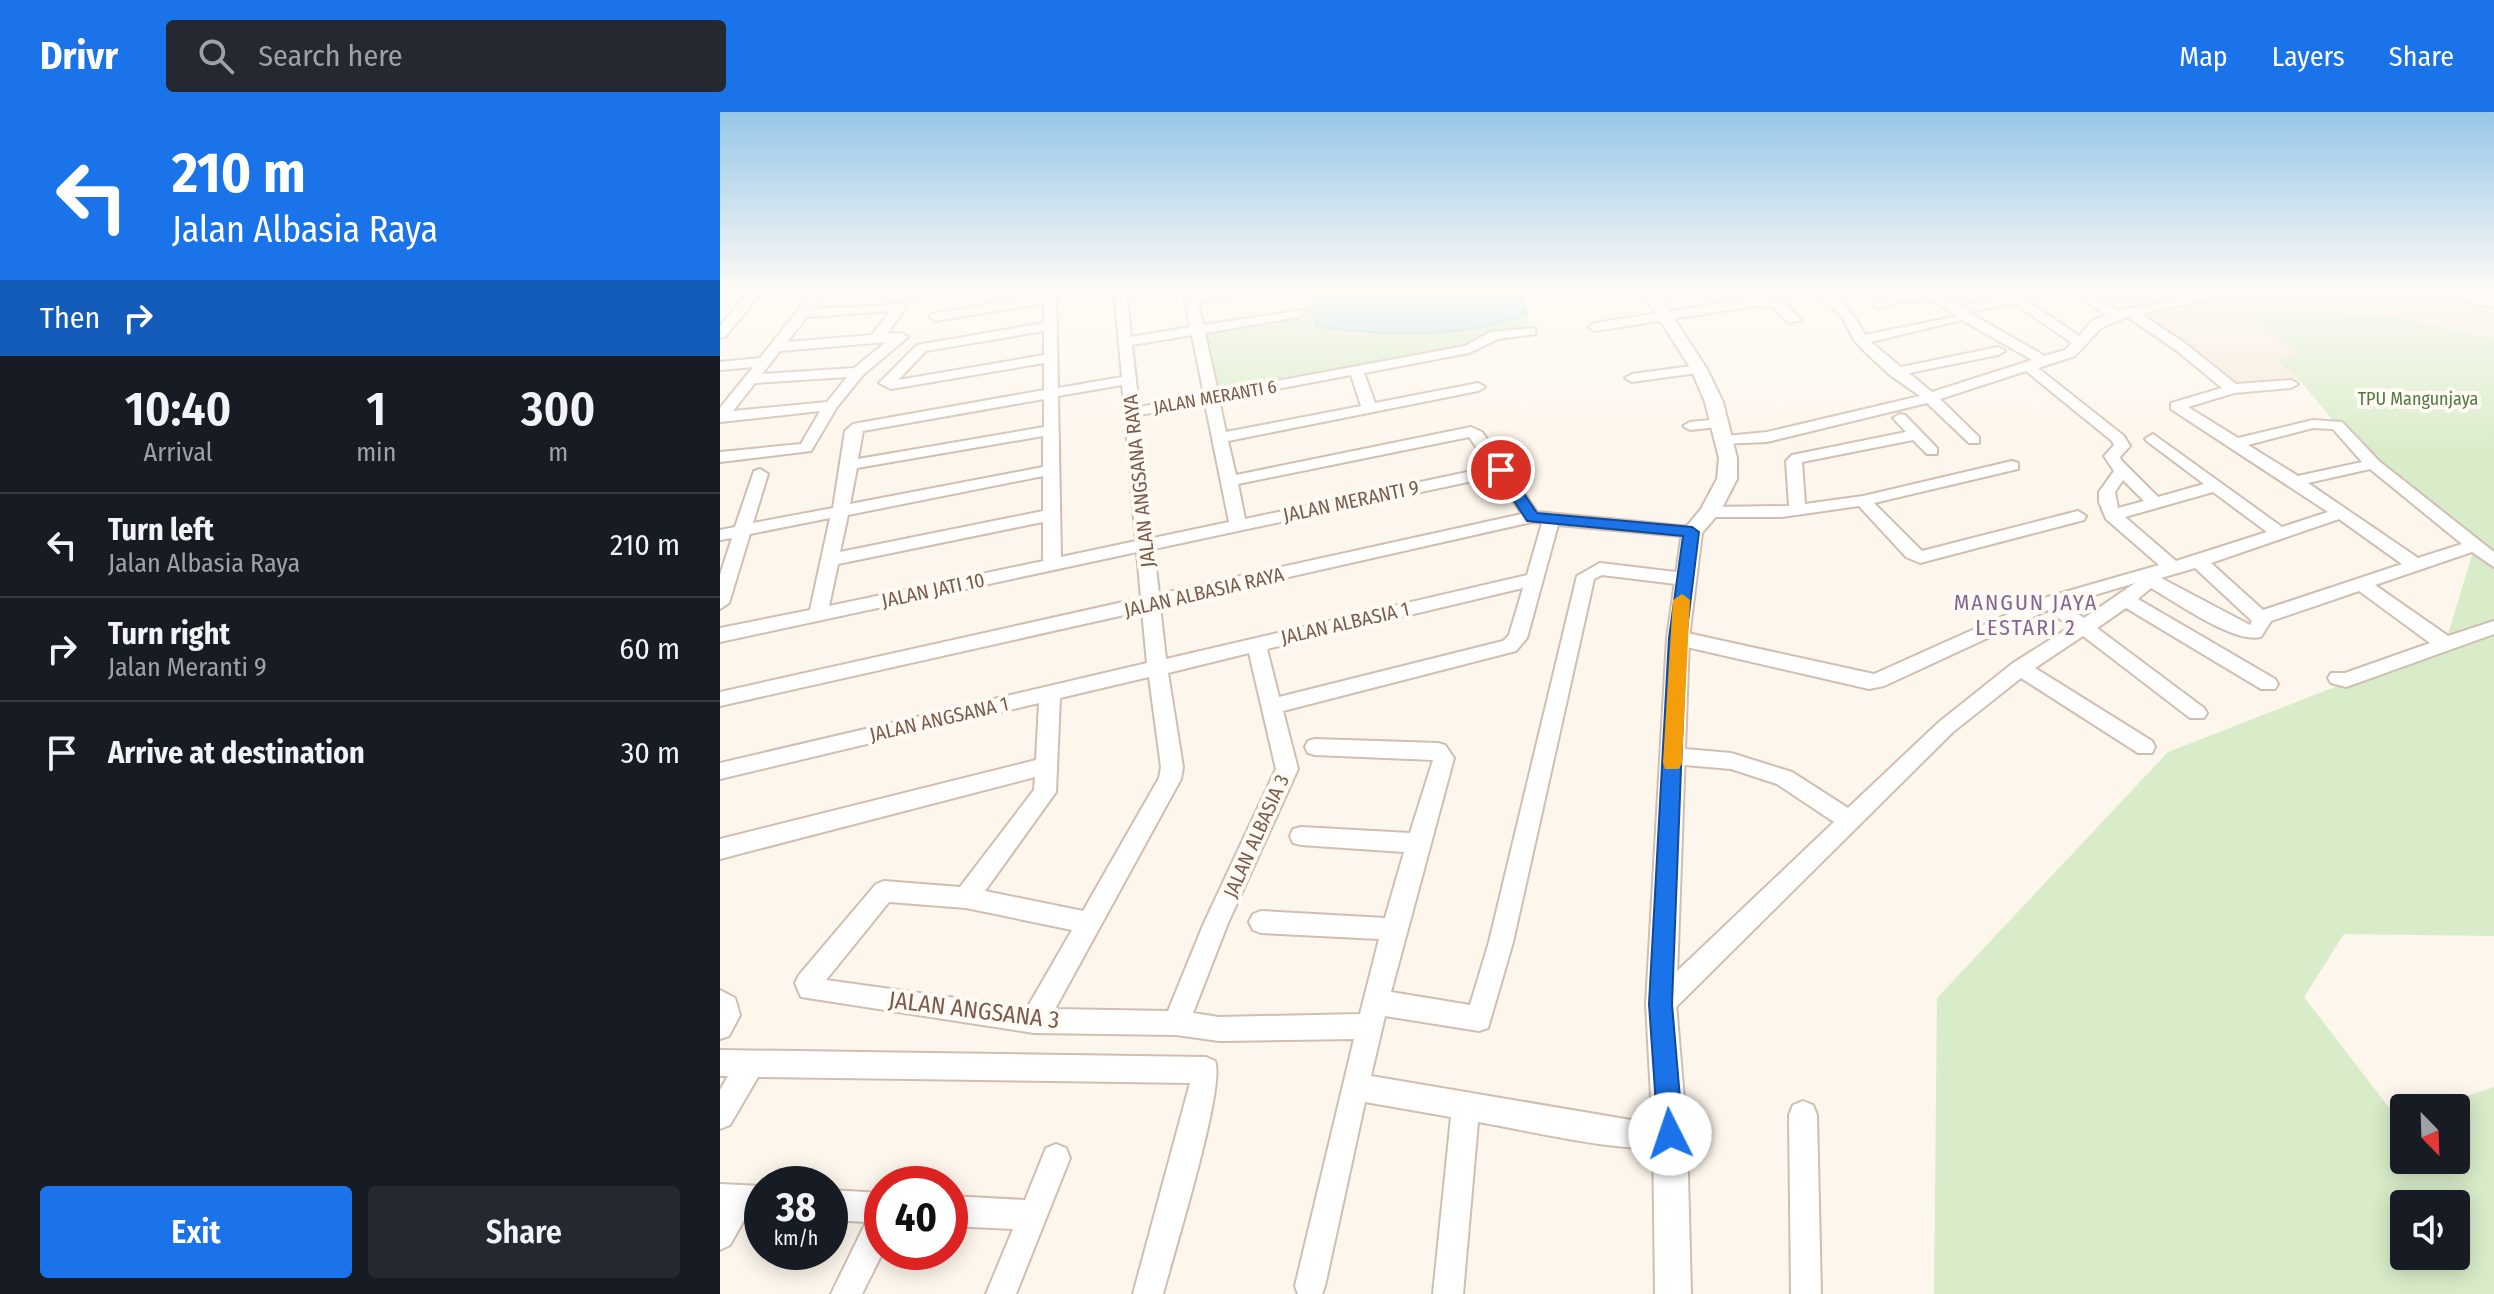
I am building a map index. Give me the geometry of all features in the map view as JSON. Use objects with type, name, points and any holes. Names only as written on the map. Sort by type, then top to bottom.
[{"type":"street","points":[[720,418],[782,344]]},
{"type":"street","points":[[780,347],[808,344]]},
{"type":"street","points":[[720,457],[806,448],[831,406],[858,372],[892,344]]},
{"type":"street","points":[[944,344],[922,348],[887,384],[1050,358]]},
{"type":"street","points":[[1050,344],[1052,565]]},
{"type":"street","name":"JALAN ANGSANA RAYA","points":[[1034,1021],[1170,779],[1172,767],[1157,666],[1134,412],[1124,344]]},
{"type":"street","points":[[1200,344],[1238,525]]},
{"type":"street","name":"JALAN MERANTI 6","points":[[1134,412],[1469,349],[1478,344]]},
{"type":"street","points":[[1673,1294],[1670,1134],[1661,1004],[1678,638],[1692,532],[1710,512],[1727,479],[1724,432],[1699,369],[1683,344]]},
{"type":"street","points":[[1710,512],[1797,510],[1863,501],[2007,467],[1977,444],[1929,396],[1895,372],[1865,344]]},
{"type":"street","points":[[2011,344],[2043,361]]},
{"type":"street","points":[[1690,426],[1767,437],[1892,409],[2070,353],[2079,344]]},
{"type":"street","points":[[2177,344],[2233,389]]},
{"type":"street","points":[[1895,372],[1998,351]]},
{"type":"street","points":[[720,366],[765,362]]},
{"type":"street","points":[[2026,365],[2119,439],[2122,446],[2112,456],[2122,472],[2156,504]]},
{"type":"street","points":[[1632,378],[1699,369]]},
{"type":"street","points":[[1356,371],[1369,408]]},
{"type":"street","points":[[751,379],[858,372]]},
{"type":"street","points":[[818,614],[850,465],[853,431],[858,427],[1128,380]]},
{"type":"street","points":[[2291,384],[2233,389],[2176,406],[2295,481],[2417,566]]},
{"type":"street","points":[[1219,438],[1478,387]]},
{"type":"street","points":[[720,418],[831,406]]},
{"type":"street","points":[[1900,418],[1932,451]]},
{"type":"street","points":[[2237,443],[2313,424],[2337,425],[2373,464],[2494,561]]},
{"type":"street","points":[[850,465],[1050,430]]},
{"type":"street","points":[[1229,481],[1471,432],[1477,435],[1532,517]]},
{"type":"street","points":[[1797,510],[1794,461],[1797,458],[1916,435]]},
{"type":"street","points":[[2153,439],[2278,532]]},
{"type":"street","points":[[2295,481],[2373,464]]},
{"type":"street","points":[[720,535],[1050,470]]},
{"type":"street","name":"JALAN MERANTI 9","points":[[1146,545],[1501,470]]},
{"type":"street","points":[[2122,472],[2106,496],[2112,515],[2160,573],[2248,632],[2254,632],[2262,623],[2260,618],[2198,561]]},
{"type":"street","points":[[720,603],[723,583],[760,474]]},
{"type":"street","points":[[2112,515],[2216,486]]},
{"type":"street","points":[[1863,501],[1912,553],[1920,557],[2078,516]]},
{"type":"street","points":[[1678,638],[1869,682],[1888,678],[2050,602],[2092,588],[2160,573],[2341,513]]},
{"type":"street","points":[[829,560],[1051,515]]},
{"type":"street","name":"JALAN ALBASIA RAYA","points":[[720,699],[1532,517],[1692,532]]},
{"type":"street","points":[[1272,706],[1509,646],[1518,638],[1551,520]]},
{"type":"street","name":"JALAN JATI 10","points":[[720,635],[1146,545]]},
{"type":"street","points":[[2260,618],[2475,545]]},
{"type":"street","name":"JALAN ANGSANA 3","points":[[966,898],[891,890],[880,893],[808,983],[810,989],[1034,1021],[1176,1023],[1219,1029],[1372,1014],[1479,1019],[1501,942],[1586,576],[1600,569],[1684,579]]},
{"type":"street","points":[[1661,1004],[1946,727],[2020,668],[2126,600],[2160,573]]},
{"type":"street","name":"JALAN ALBASIA 1","points":[[1157,666],[1532,580]]},
{"type":"street","points":[[2363,585],[2445,644]]},
{"type":"street","points":[[2126,600],[2268,684]]},
{"type":"street","points":[[2050,602],[2197,713]]},
{"type":"street","points":[[2338,678],[2346,680],[2494,627]]},
{"type":"street","name":"JALAN ALBASIA 3","points":[[1176,1023],[1216,923],[1287,769],[1256,643]]},
{"type":"street","name":"JALAN ANGSANA 1","points":[[720,771],[1157,666]]},
{"type":"street","points":[[2020,668],[2145,747]]},
{"type":"street","points":[[1050,692],[1045,792],[966,898],[1087,922]]},
{"type":"street","points":[[1310,1286],[1372,1014],[1416,843],[1444,758],[1438,751],[1315,747]]},
{"type":"street","points":[[1673,756],[1731,761],[1784,778],[1850,821]]},
{"type":"street","points":[[720,849],[1048,765]]},
{"type":"street","points":[[1301,836],[1416,843]]},
{"type":"street","points":[[1261,922],[1394,929]]},
{"type":"street","points":[[720,1002],[726,1007],[727,1015],[720,1027]]},
{"type":"street","points":[[720,1063],[1206,1070],[1200,1105],[1148,1294]]},
{"type":"street","points":[[720,1115],[751,1064]]},
{"type":"street","points":[[1355,1087],[1637,1135],[1670,1134]]},
{"type":"street","points":[[1448,1294],[1466,1106]]},
{"type":"street","points":[[1803,1115],[1806,1294]]},
{"type":"street","points":[[1001,1294],[1056,1158]]},
{"type":"street","points":[[720,1235],[740,1200]]},
{"type":"street","points":[[968,1212],[1033,1215]]},
{"type":"street","points":[[846,1294],[864,1258]]},
{"type":"shaded area","points":[[2173,344],[2288,344],[2299,353],[2275,361],[2301,382],[2233,389]]},
{"type":"green space","points":[[1200,344],[1480,344],[1469,349],[1211,397]]},
{"type":"green space","name":"TPU Mangunjaya","points":[[2286,344],[2494,344],[2494,936],[2344,934],[2304,997],[2390,1109],[2390,1174],[2470,1174],[2470,1095],[2494,1087],[2494,1294],[1934,1294],[1937,998],[2168,752],[2445,644],[2475,545],[2337,425],[2301,382],[2275,360],[2298,353]]},
{"type":"slow traffic","points":[[1672,763],[1682,600]]},
{"type":"district","name":"MANGUN JAYA LESTARI 2","points":[[2026,614]]},
{"type":"route","points":[[1501,470],[1532,517],[1692,532],[1678,638],[1661,1004],[1670,1134]]}]
